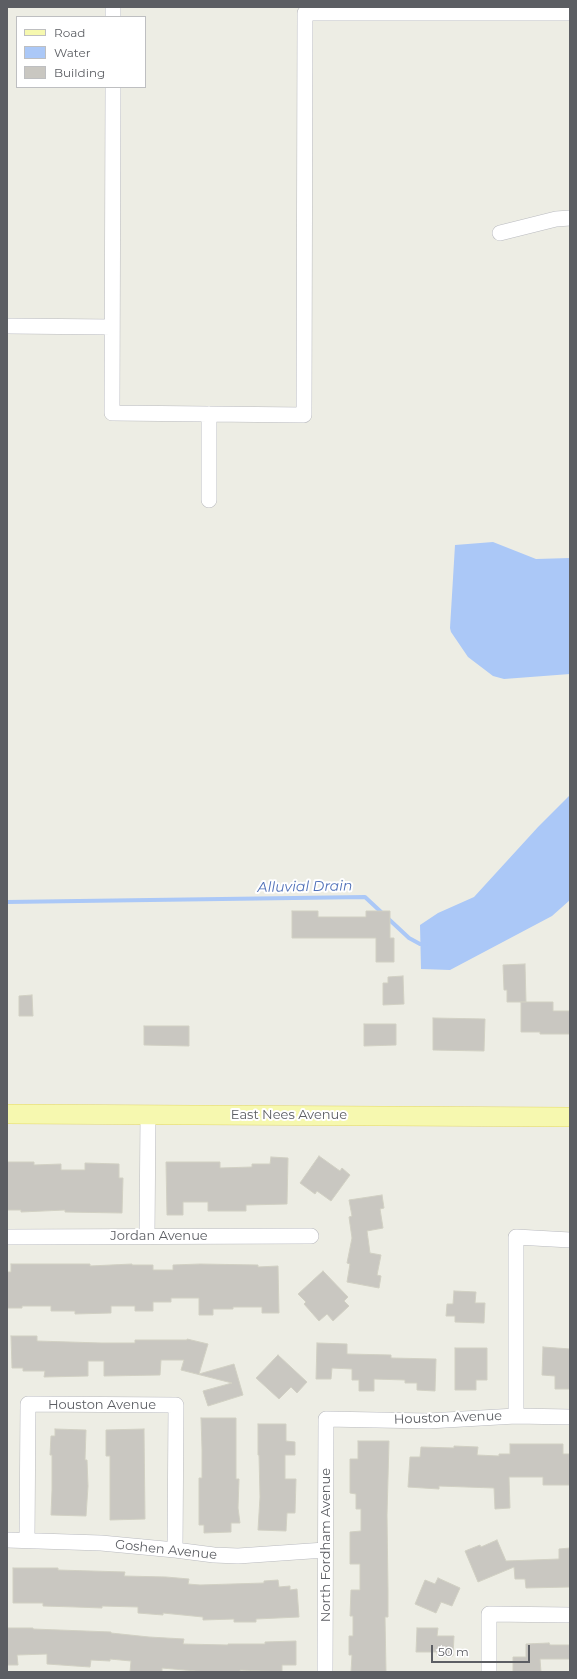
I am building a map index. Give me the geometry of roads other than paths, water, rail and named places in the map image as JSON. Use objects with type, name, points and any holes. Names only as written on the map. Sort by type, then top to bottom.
[{"type":"main road","name":"East Nees Avenue","points":[[7,1114],[570,1117]]},
{"type":"street","points":[[113,88],[112,413],[304,415],[305,13],[476,10],[570,13]]},
{"type":"street","points":[[500,233],[556,219],[570,218]]},
{"type":"street","points":[[7,326],[112,327]]},
{"type":"street","points":[[209,414],[209,500]]},
{"type":"street","points":[[148,1114],[148,1236]]},
{"type":"street","name":"Jordan Avenue","points":[[7,1237],[311,1236]]},
{"type":"street","points":[[516,1416],[516,1237],[570,1240]]},
{"type":"street","name":"Houston Avenue","points":[[27,1540],[28,1404],[176,1405],[175,1550]]},
{"type":"street","name":"Houston Avenue","points":[[326,1419],[428,1421],[516,1416],[570,1417]]},
{"type":"street","name":"North Fordham Avenue","points":[[326,1419],[326,1672]]},
{"type":"street","name":"Goshen Avenue","points":[[7,1540],[101,1543],[214,1555],[238,1556],[325,1550]]},
{"type":"street","points":[[489,1672],[489,1614],[570,1614]]},
{"type":"water","points":[[493,542],[536,559],[570,558],[570,674],[504,679],[493,676],[468,657],[451,632],[455,545]]},
{"type":"water","points":[[570,795],[570,900],[552,916],[450,970],[421,969],[420,925],[438,913],[474,897],[538,827]]},
{"type":"waterway","name":"Alluvial Drain","points":[[7,902],[365,897],[409,938],[420,944],[426,944]]}]
